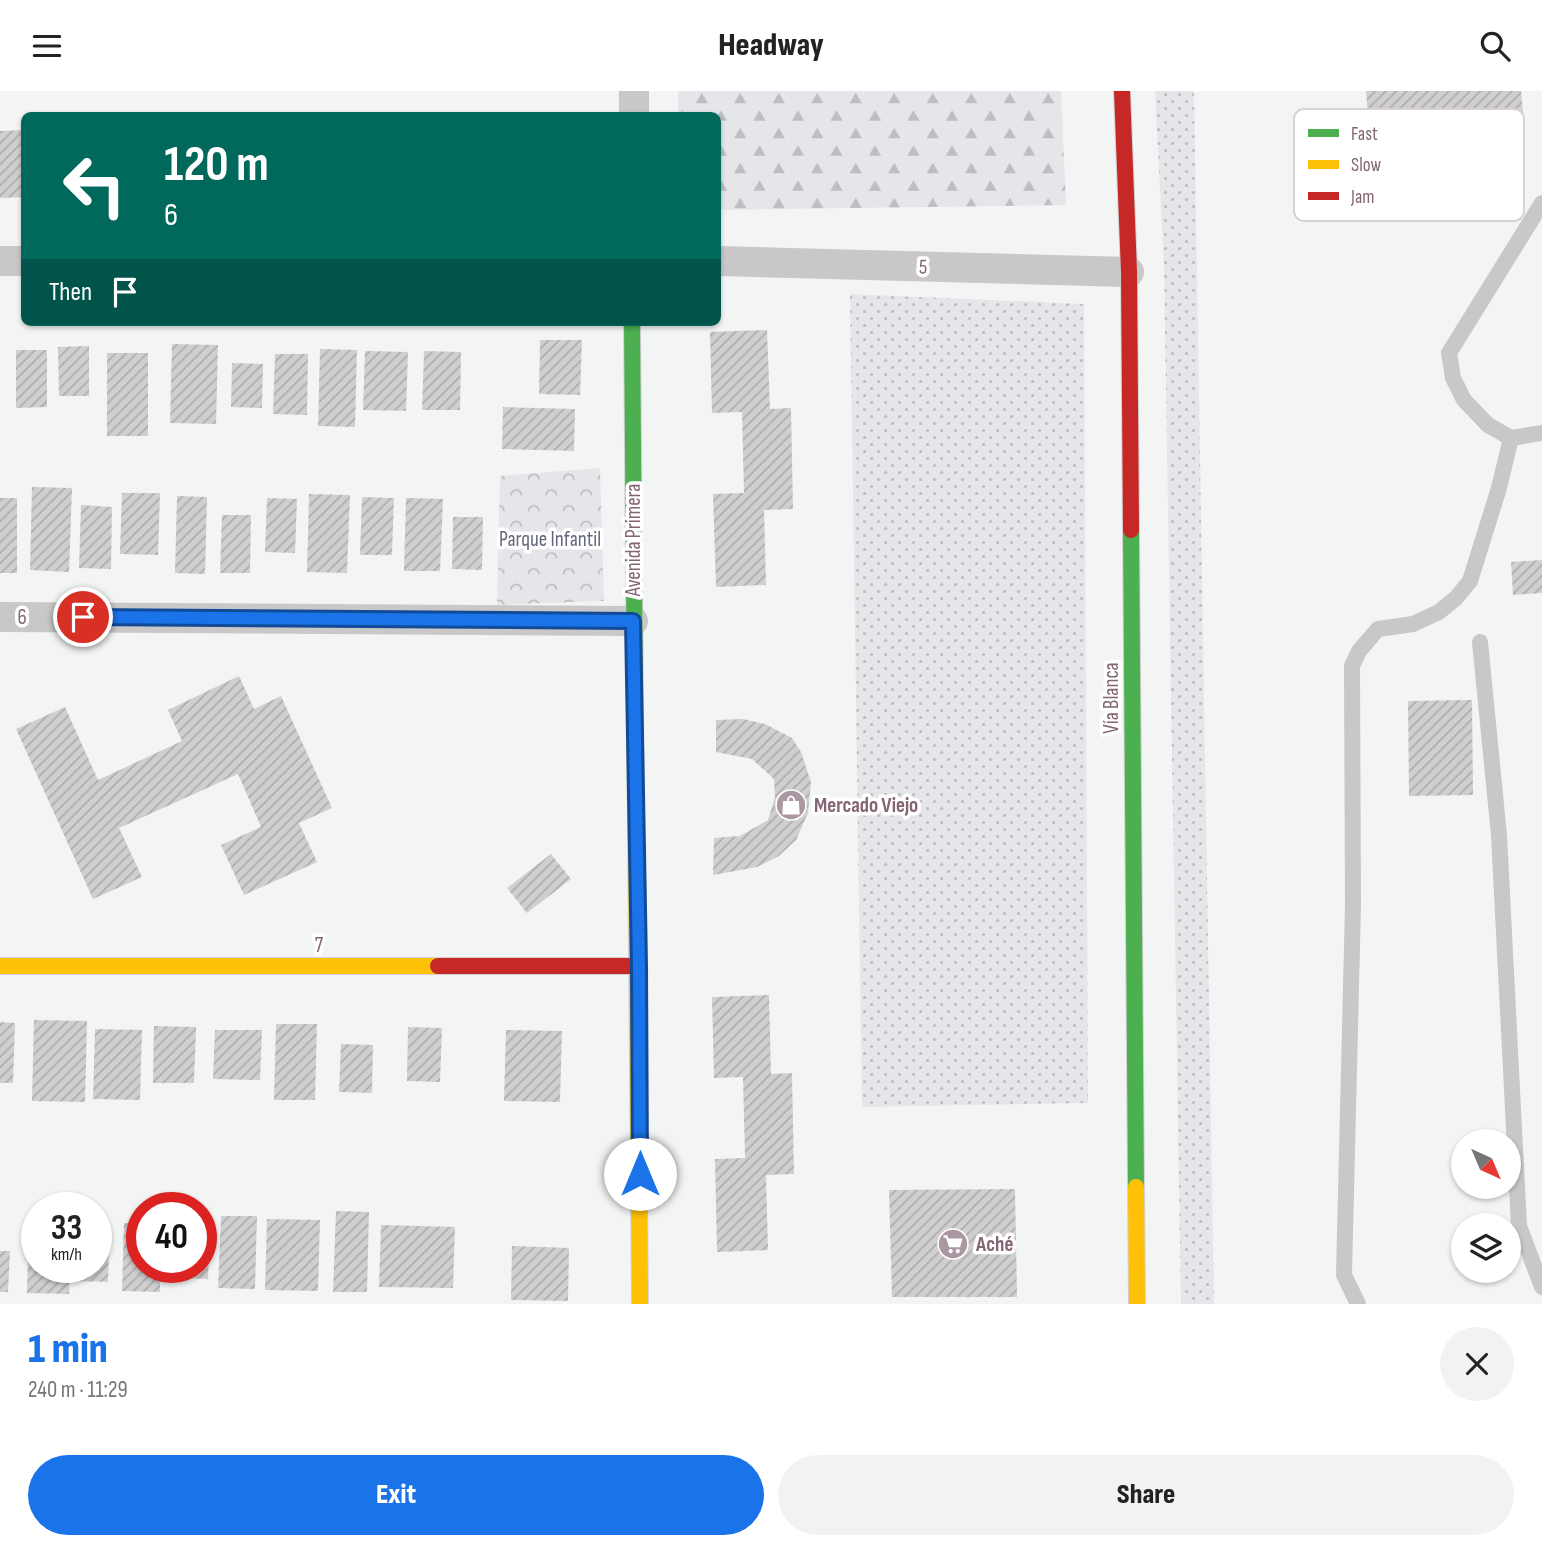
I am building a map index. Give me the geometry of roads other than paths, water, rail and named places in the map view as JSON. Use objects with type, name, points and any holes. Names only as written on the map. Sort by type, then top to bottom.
[{"type":"street","points":[[634,91],[634,112]]},
{"type":"street","name":"Vía Blanca","points":[[1122,91],[1129,272],[1137,1304]]},
{"type":"street","points":[[0,261],[21,261]]},
{"type":"street","name":"5","points":[[721,261],[1129,272]]},
{"type":"street","name":"Avenida Primera","points":[[632,326],[640,1304]]},
{"type":"street","name":"6","points":[[0,617],[633,621]]},
{"type":"street","name":"7","points":[[0,966],[639,966]]},
{"type":"lane","points":[[1542,203],[1449,353],[1453,378],[1464,400],[1488,425],[1511,438],[1532,437],[1542,433]]},
{"type":"lane","points":[[1358,1304],[1344,1275],[1353,905],[1352,666],[1359,651],[1378,629],[1413,624],[1439,612],[1456,598],[1470,581],[1499,488],[1511,438]]},
{"type":"lane","points":[[1480,642],[1499,835],[1519,1226],[1542,1287]]},
{"type":"place","name":"Mercado Viejo","points":[[791,805]]},
{"type":"place","name":"Aché","points":[[953,1244]]},
{"type":"park label","name":"Parque Infantil","points":[[550,539]]}]
